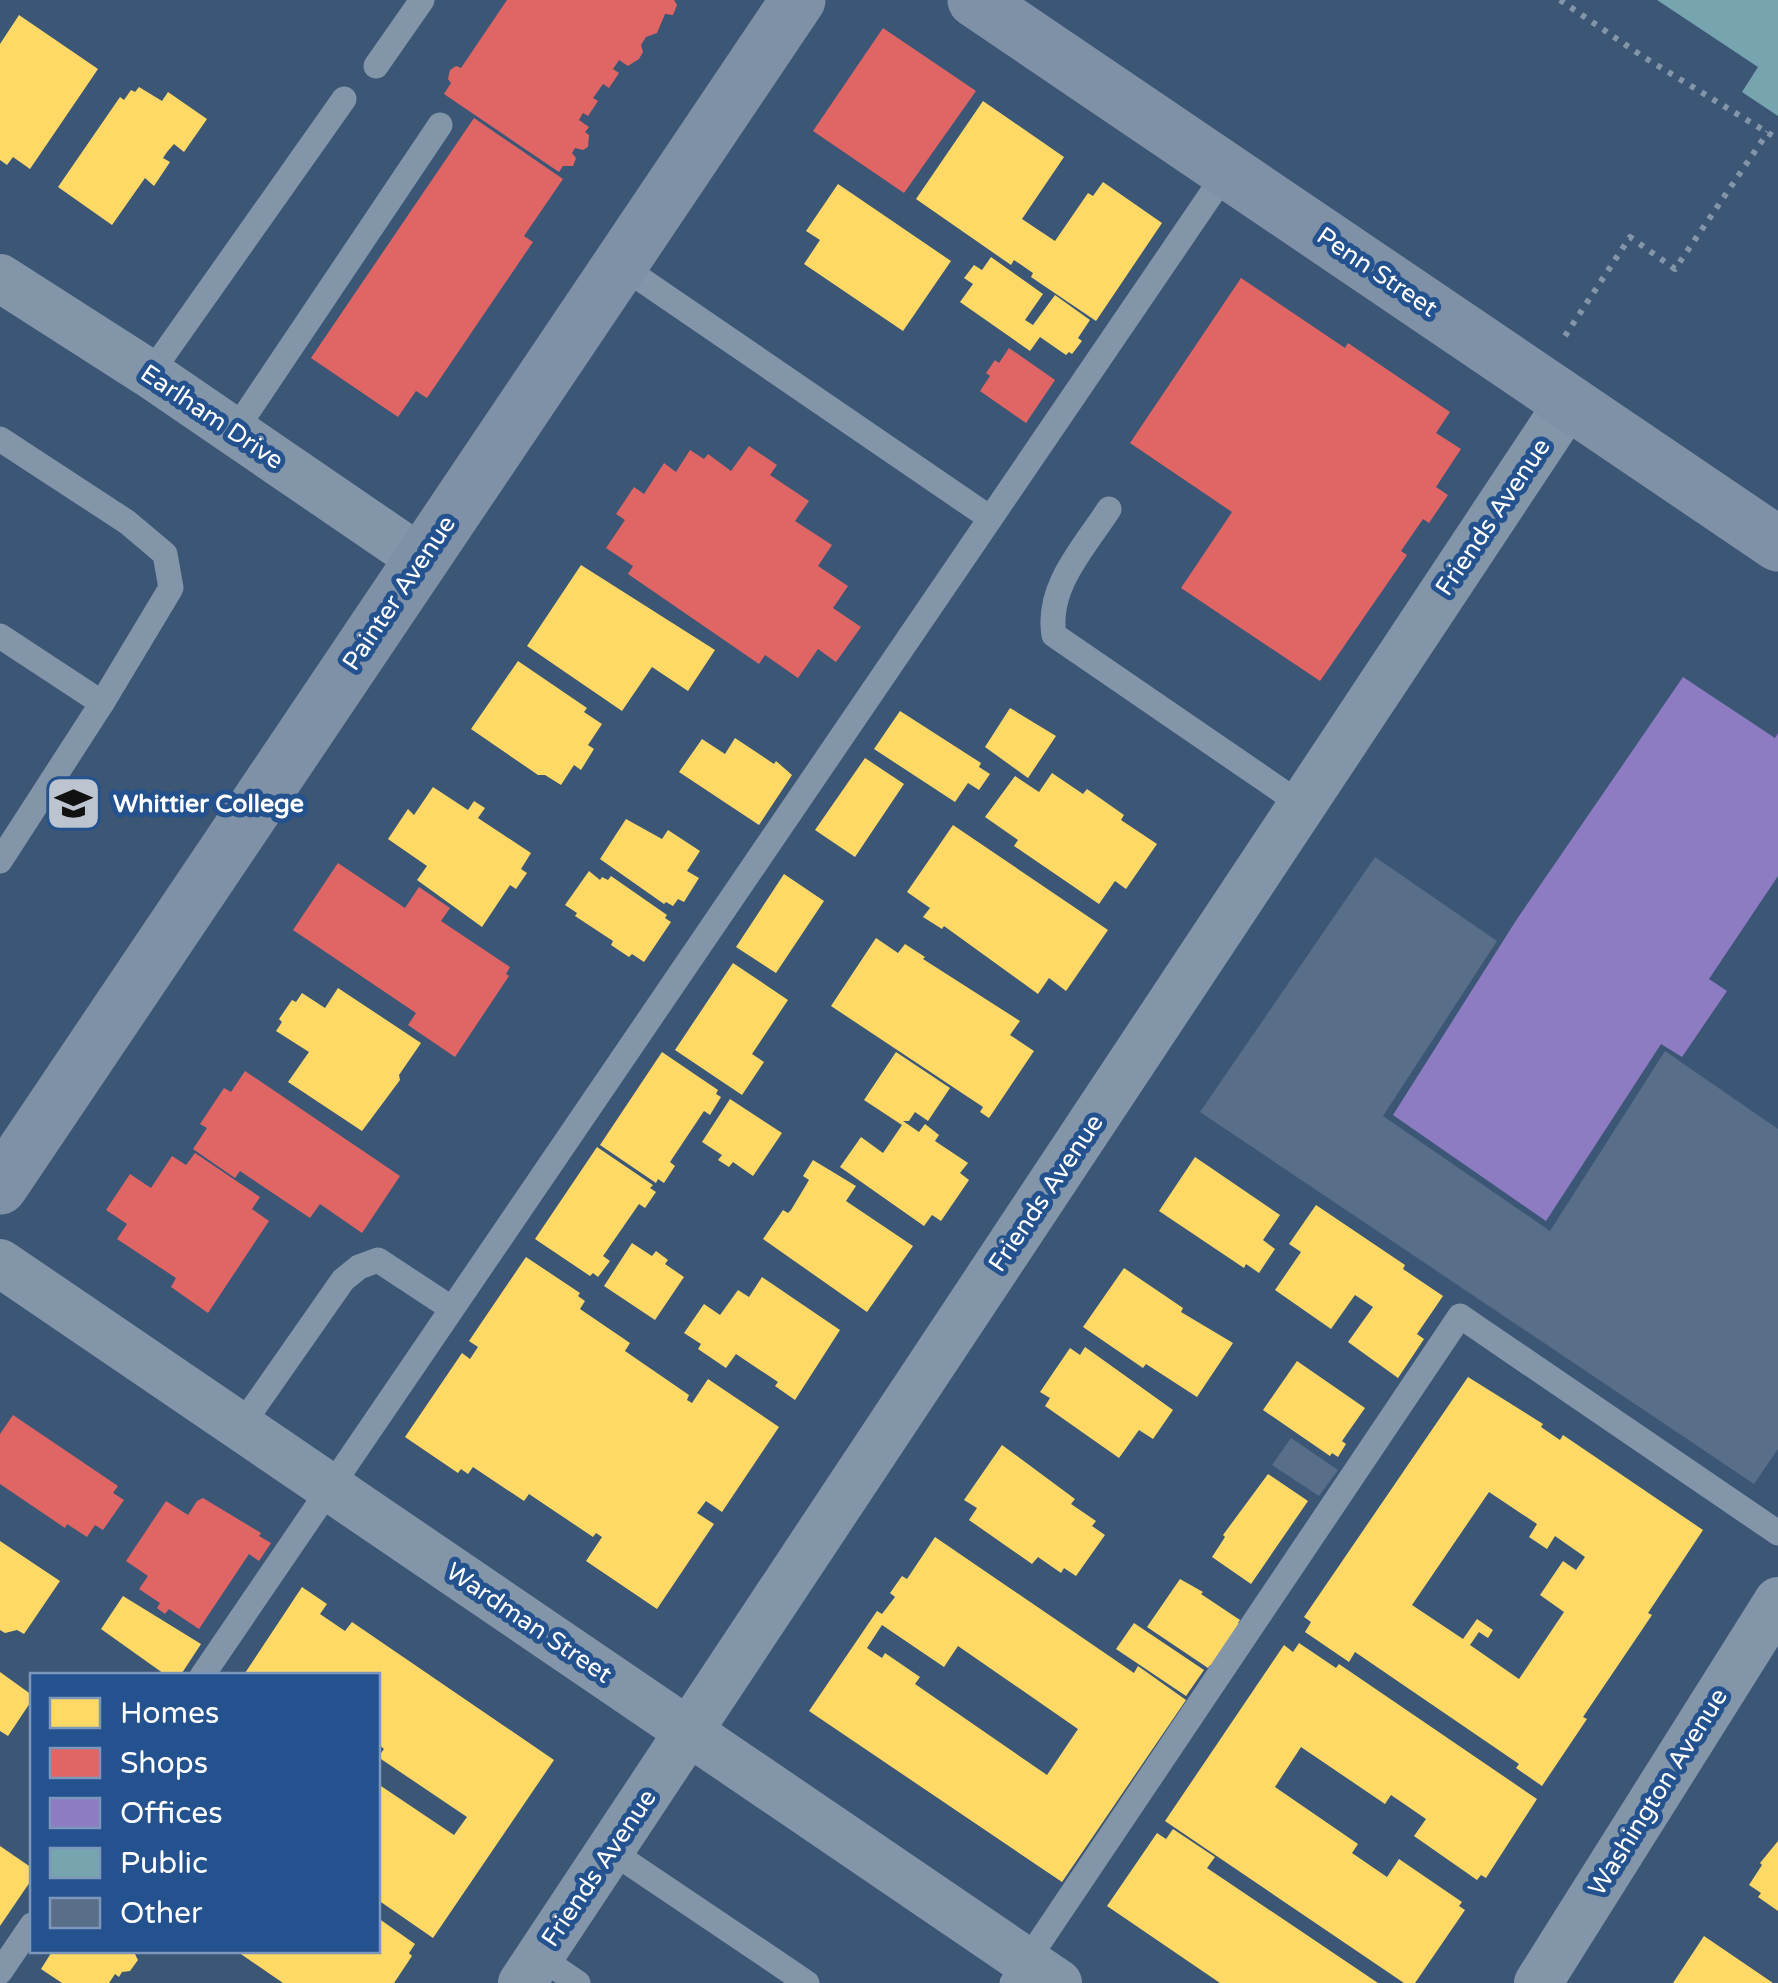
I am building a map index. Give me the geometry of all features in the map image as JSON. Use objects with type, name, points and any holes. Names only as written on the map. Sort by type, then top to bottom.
[{"type":"main road","name":"Painter Avenue","points":[[0,1187],[798,0]]},
{"type":"main road","name":"Penn Street","points":[[975,0],[1778,544]]},
{"type":"street","name":"Earlham Drive","points":[[0,278],[150,374],[422,560]]},
{"type":"street","name":"Friends Avenue","points":[[531,1970],[1302,805],[1552,391]]},
{"type":"street","name":"Wardman Street","points":[[0,1262],[689,1732],[1032,1976]]},
{"type":"street","name":"Washington Avenue","points":[[1538,1983],[1778,1601]]},
{"type":"lane","points":[[376,66],[422,0]]},
{"type":"lane","points":[[150,374],[344,98]]},
{"type":"lane","points":[[234,432],[440,125]]},
{"type":"lane","points":[[204,1673],[1227,170]]},
{"type":"lane","points":[[620,266],[990,518]]},
{"type":"lane","points":[[0,439],[127,522],[164,554],[171,588],[0,861]]},
{"type":"lane","points":[[1109,509],[1056,590],[1051,616],[1054,634],[1302,805]]},
{"type":"lane","points":[[0,636],[102,703]]},
{"type":"lane","points":[[241,1426],[342,1280],[359,1266],[378,1260],[451,1308]]},
{"type":"lane","points":[[1032,1976],[1460,1316],[1778,1532]]},
{"type":"lane","points":[[610,1850],[807,1983]]},
{"type":"lane","points":[[0,1972],[30,1927]]},
{"type":"lane","points":[[531,1970],[578,1983]]},
{"type":"path","points":[[1560,0],[1642,56],[1778,139]]},
{"type":"path","points":[[1552,391],[1630,237],[1676,269],[1768,132]]},
{"type":"building: Homes","points":[[19,15],[98,69],[30,169],[13,157],[7,165],[0,160],[0,44]]},
{"type":"building: Homes","points":[[139,87],[162,101],[168,92],[207,119],[184,152],[174,144],[163,158],[170,162],[154,186],[145,178],[112,225],[58,187],[120,97],[124,100]]},
{"type":"building: Homes","points":[[983,101],[1064,157],[1022,219],[1055,241],[1088,193],[1093,196],[1103,182],[1162,223],[1096,321],[1031,277],[1033,273],[1014,260],[1011,265],[916,199]]},
{"type":"building: Homes","points":[[838,184],[951,261],[903,331],[804,264],[820,240],[806,231]]},
{"type":"building: Homes","points":[[991,257],[1043,294],[1025,320],[1033,325],[1055,295],[1090,320],[1072,354],[1066,355],[1040,337],[1030,351],[960,302],[973,284],[964,278],[974,265],[982,270]]},
{"type":"building: Homes","points":[[581,565],[715,650],[688,691],[652,667],[622,711],[527,646]]},
{"type":"building: Homes","points":[[518,661],[587,708],[584,712],[602,724],[588,745],[594,749],[581,770],[574,765],[561,785],[538,775],[471,729]]},
{"type":"building: Homes","points":[[1010,708],[1056,736],[1028,778],[985,747]]},
{"type":"building: Homes","points":[[900,711],[981,763],[979,767],[990,774],[979,790],[968,783],[955,802],[874,749]]},
{"type":"building: Homes","points":[[735,738],[774,764],[776,761],[792,775],[759,825],[679,772],[702,739],[725,754]]},
{"type":"building: Homes","points":[[865,758],[904,784],[855,857],[815,830]]},
{"type":"building: Homes","points":[[1052,773],[1083,794],[1087,789],[1124,815],[1121,820],[1157,844],[1126,889],[1115,881],[1099,904],[1014,846],[1018,840],[985,817],[1015,776],[1039,792]]},
{"type":"building: Homes","points":[[433,787],[468,810],[474,801],[485,808],[478,818],[531,853],[521,869],[527,873],[516,889],[510,885],[482,927],[417,880],[427,866],[388,839],[408,809],[414,815]]},
{"type":"building: Homes","points":[[626,819],[662,839],[668,830],[700,851],[687,871],[699,878],[684,902],[678,899],[673,906],[664,904],[600,859]]},
{"type":"building: Homes","points":[[953,825],[1108,930],[1066,991],[1049,978],[1038,994],[944,926],[942,929],[923,917],[930,908],[907,892]]},
{"type":"building: Homes","points":[[589,871],[600,880],[611,876],[667,915],[665,918],[671,922],[644,962],[611,945],[613,941],[565,905]]},
{"type":"building: Homes","points":[[784,874],[824,901],[776,973],[736,947]]},
{"type":"building: Homes","points":[[876,938],[898,953],[905,944],[1020,1021],[1010,1035],[1034,1051],[989,1118],[980,1112],[983,1107],[831,1006]]},
{"type":"building: Homes","points":[[733,963],[788,1000],[752,1054],[764,1062],[742,1095],[675,1050]]},
{"type":"building: Homes","points":[[338,988],[421,1043],[399,1075],[400,1080],[362,1131],[288,1082],[309,1052],[276,1031],[292,1000],[296,1002],[302,993],[325,1008]]},
{"type":"building: Homes","points":[[662,1052],[718,1090],[716,1094],[721,1097],[710,1115],[704,1111],[670,1162],[675,1166],[664,1183],[658,1179],[656,1183],[600,1145]]},
{"type":"building: Homes","points":[[896,1052],[950,1088],[928,1121],[915,1112],[909,1121],[903,1121],[919,1132],[925,1124],[939,1135],[935,1141],[968,1163],[960,1173],[969,1180],[941,1221],[932,1215],[924,1226],[840,1167],[861,1137],[883,1153],[902,1125],[864,1100]]},
{"type":"building: Homes","points":[[730,1099],[782,1133],[753,1176],[733,1162],[729,1167],[718,1160],[722,1155],[702,1142]]},
{"type":"building: Homes","points":[[597,1147],[653,1185],[650,1188],[656,1192],[645,1208],[639,1204],[603,1256],[610,1261],[598,1277],[593,1273],[590,1276],[535,1239]]},
{"type":"building: Homes","points":[[1195,1157],[1280,1215],[1263,1240],[1275,1249],[1259,1273],[1246,1264],[1244,1268],[1159,1211]]},
{"type":"building: Homes","points":[[813,1160],[856,1186],[846,1201],[913,1246],[867,1312],[763,1239],[783,1210],[791,1210],[809,1180],[803,1176]]},
{"type":"building: Homes","points":[[1316,1205],[1405,1265],[1403,1269],[1443,1296],[1417,1334],[1424,1339],[1398,1378],[1348,1342],[1373,1307],[1355,1295],[1331,1329],[1275,1290],[1301,1252],[1289,1244]]},
{"type":"building: Homes","points":[[632,1243],[652,1256],[656,1251],[668,1260],[665,1264],[684,1277],[655,1320],[604,1286]]},
{"type":"building: Homes","points":[[526,1257],[580,1293],[578,1296],[585,1301],[580,1309],[630,1343],[625,1351],[689,1395],[687,1400],[692,1403],[708,1379],[779,1427],[722,1512],[706,1501],[697,1513],[714,1524],[657,1609],[586,1561],[602,1537],[596,1533],[593,1537],[529,1494],[524,1501],[473,1467],[468,1474],[461,1469],[458,1473],[405,1437],[462,1353],[470,1359],[478,1347],[469,1341]]},
{"type":"building: Homes","points":[[1124,1268],[1183,1308],[1181,1312],[1233,1343],[1197,1397],[1146,1364],[1143,1368],[1083,1327]]},
{"type":"building: Homes","points":[[762,1277],[840,1330],[795,1400],[775,1386],[778,1382],[736,1354],[726,1368],[698,1349],[701,1344],[684,1333],[704,1304],[720,1315],[738,1290],[749,1297]]},
{"type":"building: Homes","points":[[1085,1347],[1173,1410],[1153,1439],[1139,1430],[1119,1458],[1045,1406],[1050,1398],[1040,1392],[1070,1348],[1080,1355]]},
{"type":"building: Homes","points":[[1297,1361],[1365,1408],[1342,1441],[1346,1444],[1338,1457],[1332,1453],[1330,1456],[1263,1410]]},
{"type":"building: Homes","points":[[1468,1377],[1543,1424],[1541,1427],[1560,1440],[1563,1435],[1703,1530],[1542,1786],[1516,1768],[1519,1764],[1355,1652],[1349,1662],[1305,1632],[1311,1622],[1304,1617]],"holes":[[[1489,1492],[1537,1524],[1529,1537],[1547,1549],[1555,1536],[1585,1557],[1576,1570],[1563,1561],[1540,1595],[1564,1612],[1519,1679],[1470,1645],[1479,1632],[1488,1638],[1493,1630],[1477,1619],[1463,1639],[1412,1605]]]},
{"type":"building: Homes","points":[[1002,1445],[1075,1499],[1071,1504],[1096,1521],[1092,1526],[1105,1535],[1076,1576],[1064,1568],[1061,1573],[1038,1557],[1032,1564],[969,1520],[977,1508],[964,1500]]},
{"type":"building: Homes","points":[[1268,1474],[1308,1501],[1251,1584],[1212,1557],[1223,1535]]},
{"type":"building: Homes","points":[[935,1537],[1134,1673],[1138,1666],[1186,1700],[1062,1882],[809,1711],[877,1611],[882,1614],[895,1597],[890,1593],[902,1576],[907,1579]],"holes":[[[882,1625],[944,1667],[958,1646],[1078,1729],[1047,1775],[915,1684],[920,1677],[885,1653],[882,1658],[867,1648]]]},
{"type":"building: Homes","points":[[0,1541],[60,1581],[24,1634],[0,1630]]},
{"type":"building: Homes","points":[[1180,1579],[1203,1592],[1242,1625],[1214,1667],[1208,1668],[1147,1627]]},
{"type":"building: Homes","points":[[302,1587],[327,1604],[320,1614],[345,1631],[352,1622],[554,1760],[433,1938],[380,1901],[380,1785],[454,1835],[467,1817],[380,1758],[384,1749],[380,1746],[380,1673],[245,1673]]},
{"type":"building: Homes","points":[[123,1596],[201,1644],[182,1673],[163,1673],[101,1629]]},
{"type":"building: Homes","points":[[1134,1623],[1204,1670],[1186,1696],[1116,1649]]},
{"type":"building: Homes","points":[[1299,1643],[1336,1668],[1339,1664],[1537,1799],[1486,1878],[1481,1875],[1477,1880],[1414,1836],[1426,1819],[1391,1795],[1385,1804],[1301,1747],[1275,1787],[1358,1844],[1352,1853],[1387,1877],[1399,1859],[1462,1902],[1459,1906],[1465,1910],[1415,1983],[1404,1983],[1165,1821],[1284,1645],[1293,1652]]},
{"type":"building: Homes","points":[[0,1672],[30,1694],[30,1703],[8,1736],[0,1731]]},
{"type":"building: Homes","points":[[1173,1829],[1215,1857],[1207,1868],[1378,1983],[1220,1983],[1107,1906],[1157,1833],[1166,1839]]},
{"type":"building: Homes","points":[[1778,1841],[1778,1911],[1749,1885]]},
{"type":"building: Homes","points":[[0,1846],[30,1867],[30,1882],[0,1926]]},
{"type":"building: Homes","points":[[380,1919],[415,1944],[409,1953],[412,1956],[394,1983],[283,1983],[239,1953],[380,1953]]},
{"type":"building: Homes","points":[[1704,1936],[1773,1983],[1673,1983]]},
{"type":"building: Homes","points":[[51,1953],[136,1953],[138,1960],[130,1971],[119,1977],[115,1974],[109,1983],[62,1983],[41,1969]]},
{"type":"building: Shops","points":[[507,0],[674,0],[677,5],[673,15],[665,14],[657,33],[646,37],[639,59],[628,66],[619,60],[613,69],[619,73],[609,88],[603,84],[593,98],[598,101],[588,116],[583,113],[579,120],[589,127],[585,132],[589,135],[588,147],[575,148],[573,166],[563,166],[559,172],[444,94],[451,83],[450,70],[461,68]]},
{"type":"building: Shops","points":[[883,28],[976,91],[904,193],[813,131]]},
{"type":"building: Shops","points":[[474,118],[563,179],[524,236],[533,242],[427,398],[416,391],[398,417],[311,358]]},
{"type":"building: Shops","points":[[1241,278],[1345,348],[1348,343],[1450,412],[1436,433],[1461,449],[1436,487],[1448,495],[1429,523],[1423,519],[1401,551],[1407,555],[1320,681],[1181,588],[1232,512],[1130,443]]},
{"type":"building: Shops","points":[[1009,348],[1055,380],[1026,423],[980,391],[990,376],[986,373]]},
{"type":"building: Shops","points":[[749,446],[777,465],[770,475],[809,501],[795,521],[832,545],[818,566],[848,586],[833,608],[861,627],[836,662],[818,649],[798,678],[765,655],[759,664],[628,574],[633,566],[606,548],[625,520],[616,514],[634,487],[644,494],[664,463],[676,472],[690,450],[704,459],[708,454],[731,471]]},
{"type":"building: Shops","points":[[338,863],[405,908],[419,887],[450,908],[441,921],[510,967],[506,974],[509,976],[455,1057],[408,1025],[416,1013],[293,930]]},
{"type":"building: Shops","points":[[245,1071],[400,1176],[362,1233],[320,1204],[310,1218],[240,1171],[235,1178],[193,1149],[207,1128],[200,1124],[224,1088],[231,1092]]},
{"type":"building: Shops","points":[[195,1153],[260,1197],[252,1209],[269,1221],[208,1313],[171,1287],[176,1278],[117,1239],[127,1224],[106,1210],[130,1174],[151,1188],[172,1156],[186,1165]]},
{"type":"building: Shops","points":[[13,1415],[118,1486],[113,1493],[124,1500],[103,1530],[95,1525],[87,1537],[67,1524],[65,1528],[0,1484],[0,1434]]},
{"type":"building: Shops","points":[[203,1498],[271,1543],[259,1561],[249,1554],[199,1629],[169,1609],[165,1614],[157,1608],[160,1603],[139,1589],[148,1576],[126,1561],[166,1501],[188,1515]]},
{"type":"building: Offices","points":[[1683,677],[1775,738],[1778,733],[1778,876],[1709,979],[1727,991],[1682,1057],[1661,1044],[1546,1221],[1393,1115],[1517,919]]},
{"type":"building: Public","points":[[1657,0],[1778,0],[1778,116],[1742,92],[1758,67]]},
{"type":"building: Other","points":[[1375,857],[1497,941],[1383,1116],[1550,1231],[1665,1051],[1778,1129],[1778,1449],[1754,1484],[1200,1112]]},
{"type":"building: Other","points":[[1291,1438],[1338,1470],[1319,1496],[1272,1465]]},
{"type":"place","name":"Whittier College","points":[[74,804]]}]
